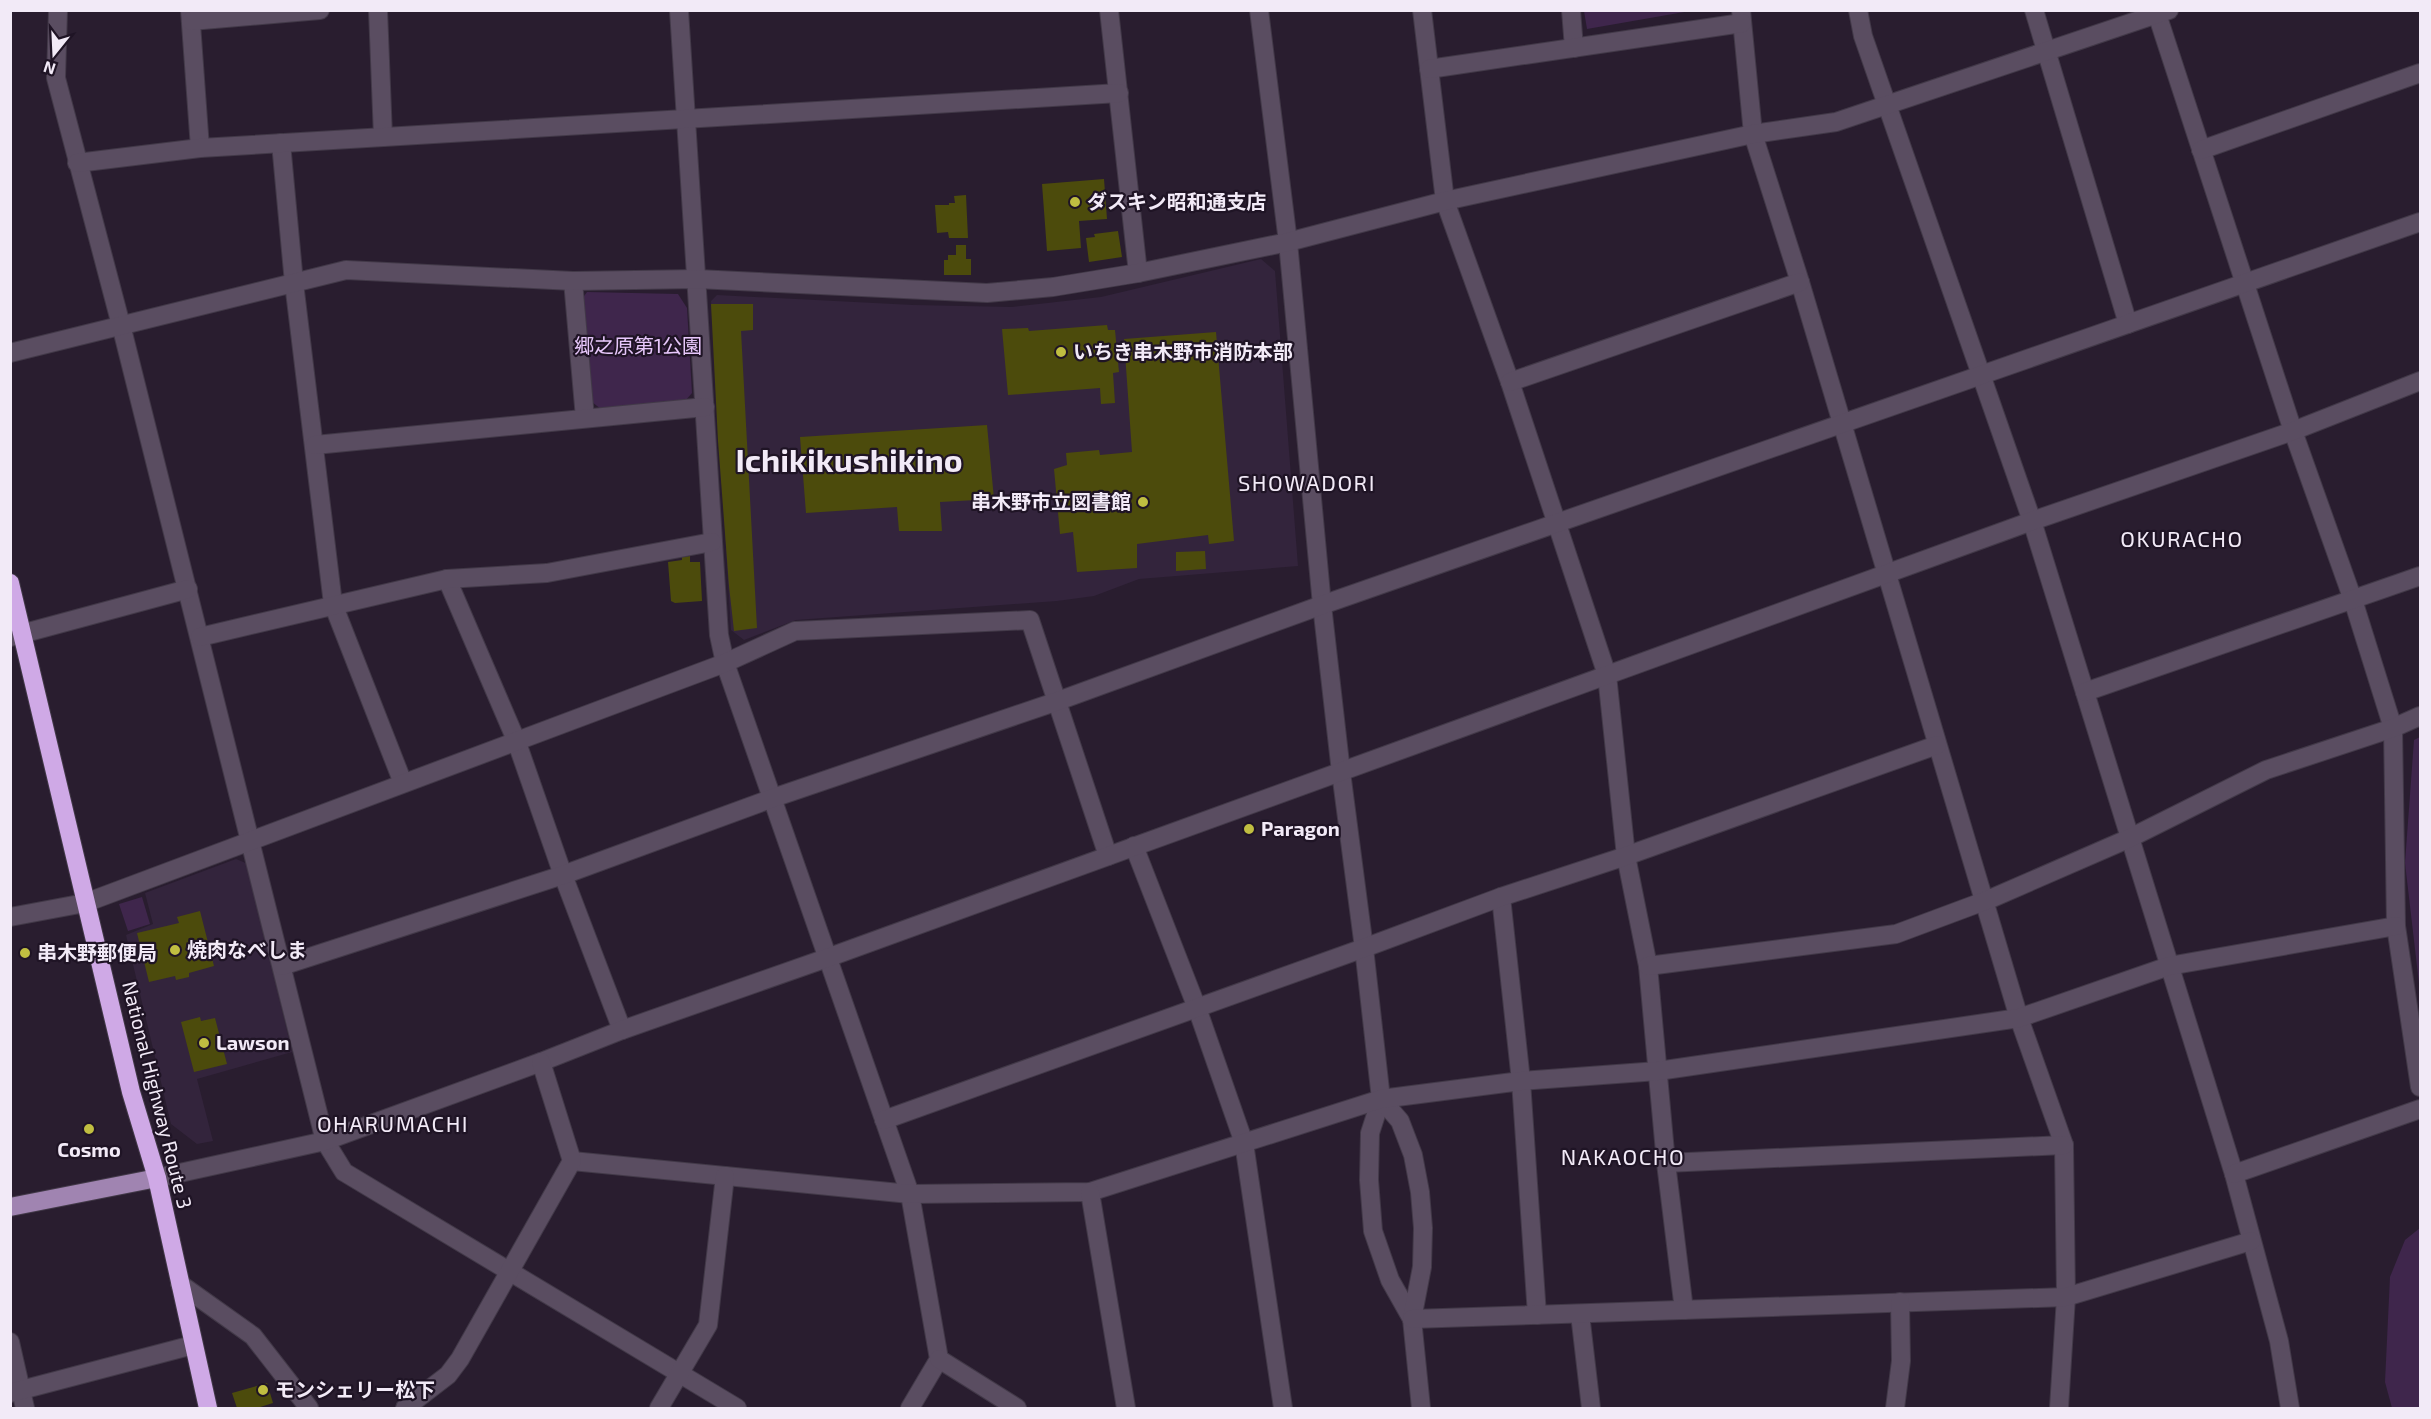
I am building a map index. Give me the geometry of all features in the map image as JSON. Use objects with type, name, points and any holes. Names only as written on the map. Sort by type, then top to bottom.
[{"type":"highway","name":"National Highway Route 3","points":[[10,583],[17,636],[130,1092],[157,1178],[208,1408]]},
{"type":"main road","points":[[10,1207],[157,1178]]},
{"type":"street","points":[[58,10],[56,78],[188,589],[325,1141],[344,1172],[737,1408]]},
{"type":"street","points":[[200,148],[190,16],[320,10]]},
{"type":"street","points":[[378,10],[383,137]]},
{"type":"street","points":[[679,10],[718,635],[725,663],[910,1194],[939,1359],[910,1408]]},
{"type":"street","points":[[1109,10],[1138,273]]},
{"type":"street","points":[[1259,10],[1288,242],[1341,772],[1381,1099],[1370,1133],[1369,1180],[1373,1232],[1390,1280],[1412,1319]]},
{"type":"street","points":[[1422,10],[1445,201],[1510,382],[1607,675],[1626,855],[1648,966],[1666,1163],[1684,1310]]},
{"type":"street","points":[[1571,10],[1574,48]]},
{"type":"street","points":[[1858,10],[1863,36],[2032,521],[2234,1174],[2278,1341],[2290,1408]]},
{"type":"street","points":[[2034,10],[2128,324]]},
{"type":"street","points":[[10,353],[346,270],[573,281],[697,279],[987,293],[1053,287],[1138,273],[1288,242],[1445,201],[1753,134],[1836,122],[2163,12],[2201,150],[2293,431],[2353,600],[2393,728],[2396,926],[2421,1087]]},
{"type":"street","points":[[1429,69],[1574,48],[1741,17],[1753,134],[1800,282],[2019,1018],[2064,1145],[2066,1297],[2059,1408]]},
{"type":"street","points":[[2201,150],[2421,73]]},
{"type":"street","points":[[77,163],[200,148],[1119,93]]},
{"type":"street","points":[[281,143],[294,283],[333,604],[403,783]]},
{"type":"street","points":[[282,966],[563,875],[773,798],[2421,222]]},
{"type":"street","points":[[573,281],[585,418]]},
{"type":"street","points":[[1510,382],[1800,282]]},
{"type":"street","points":[[157,1178],[325,1141],[622,1030],[827,958],[2032,521],[2293,431],[2421,381]]},
{"type":"street","points":[[315,445],[705,407]]},
{"type":"street","points":[[200,637],[447,579],[547,573],[712,542]]},
{"type":"street","points":[[2085,692],[2421,576]]},
{"type":"street","points":[[447,579],[516,740],[563,875],[622,1030]]},
{"type":"street","points":[[17,636],[188,589]]},
{"type":"street","points":[[10,917],[85,903],[725,663],[795,631],[1030,620],[1058,700],[1107,856]]},
{"type":"street","points":[[1648,966],[1896,934],[1984,901],[2130,838],[2266,770],[2393,728],[2421,716]]},
{"type":"street","points":[[884,1120],[1501,897],[1937,745]]},
{"type":"street","points":[[1134,846],[1197,1008],[1244,1143],[1283,1408]]},
{"type":"street","points":[[1501,897],[1521,1081],[1537,1315]]},
{"type":"street","points":[[572,1161],[910,1194],[1090,1192],[1381,1099],[1521,1081],[1659,1071],[2019,1018],[2169,966],[2396,926]]},
{"type":"street","points":[[405,1408],[448,1375],[460,1359],[572,1161],[541,1062]]},
{"type":"street","points":[[1381,1099],[1400,1121],[1413,1155],[1420,1192],[1424,1228],[1422,1267],[1412,1319],[1421,1408]]},
{"type":"street","points":[[2234,1174],[2421,1109]]},
{"type":"street","points":[[1666,1163],[2064,1145]]},
{"type":"street","points":[[659,1408],[708,1325],[725,1176]]},
{"type":"street","points":[[1090,1192],[1126,1408]]},
{"type":"street","points":[[1412,1319],[2066,1297],[2251,1241]]},
{"type":"street","points":[[180,1284],[254,1336],[309,1408]]},
{"type":"street","points":[[1895,1408],[1901,1361],[1900,1302]]},
{"type":"street","points":[[1580,1314],[1592,1408]]},
{"type":"street","points":[[10,1342],[15,1391],[25,1408]]},
{"type":"street","points":[[15,1391],[193,1345]]},
{"type":"street","points":[[939,1359],[1017,1408]]},
{"type":"shaded area","points":[[1261,259],[1275,271],[1298,566],[1139,579],[1094,596],[1057,601],[796,620],[744,640],[731,630],[711,301],[717,295],[913,305],[1012,307],[1101,297]]},
{"type":"shaded area","points":[[236,859],[248,864],[292,1052],[197,1079],[213,1141],[197,1144],[171,1124],[126,935],[153,924],[145,893]]},
{"type":"green space","points":[[1584,10],[1690,11],[1587,29]]},
{"type":"green space","name":"郷之原第1公園","points":[[587,292],[678,294],[687,308],[692,393],[685,401],[601,409],[592,402],[582,299]]},
{"type":"green space","points":[[2420,737],[2420,992],[2405,863],[2414,740]]},
{"type":"green space","points":[[142,897],[150,924],[128,931],[119,904]]},
{"type":"green space","points":[[2420,1228],[2420,1408],[2392,1408],[2385,1382],[2390,1277],[2405,1240]]},
{"type":"building","name":"ダスキン昭和通支店","points":[[1104,179],[1107,219],[1079,221],[1081,248],[1047,251],[1042,184]]},
{"type":"building","points":[[966,195],[968,238],[949,238],[948,232],[937,233],[935,205],[949,205],[949,203],[955,203],[954,196]]},
{"type":"building","points":[[1118,231],[1122,257],[1089,262],[1086,238],[1095,237],[1094,234]]},
{"type":"building","points":[[956,245],[966,245],[966,259],[971,259],[971,275],[944,275],[944,260],[948,260],[948,255],[956,255]]},
{"type":"building","points":[[711,304],[753,304],[753,330],[741,331],[757,628],[734,631],[718,441]]},
{"type":"building","name":"いちき串木野市消防本部","points":[[1107,325],[1108,330],[1115,330],[1119,372],[1113,373],[1115,403],[1101,404],[1100,388],[1008,395],[1002,329],[1028,328],[1029,331]]},
{"type":"building","points":[[1216,332],[1234,541],[1209,544],[1208,535],[1137,544],[1137,568],[1077,572],[1073,532],[1060,534],[1054,469],[1067,465],[1066,453],[1099,450],[1100,455],[1132,452],[1124,339]]},
{"type":"building","points":[[987,425],[994,499],[940,502],[942,531],[899,531],[897,507],[806,513],[800,437]]},
{"type":"building","points":[[1205,551],[1206,569],[1176,571],[1176,552]]},
{"type":"building","points":[[690,556],[690,562],[700,562],[702,601],[675,603],[671,601],[668,562]]},
{"type":"building","name":"焼肉なべしま","points":[[200,911],[214,966],[189,973],[189,977],[176,980],[175,976],[149,982],[137,933],[179,923],[177,917]]},
{"type":"building","name":"Lawson","points":[[200,1017],[201,1021],[215,1018],[227,1064],[194,1072],[181,1022]]},
{"type":"building","points":[[267,1383],[273,1403],[257,1408],[237,1408],[232,1393]]},
{"type":"place","name":"ダスキン昭和通支店","points":[[1075,202]]},
{"type":"place","name":"いちき串木野市消防本部","points":[[1061,352]]},
{"type":"place","name":"串木野市立図書館","points":[[1143,502]]},
{"type":"place","name":"Paragon","points":[[1249,829]]},
{"type":"place","name":"焼肉なべしま","points":[[175,950]]},
{"type":"place","name":"串木野郵便局","points":[[25,953]]},
{"type":"place","name":"Lawson","points":[[204,1043]]},
{"type":"place","name":"Cosmo","points":[[89,1129]]},
{"type":"place","name":"モンシェリー松下","points":[[263,1390]]},
{"type":"district","name":"Ichikikushikino","points":[[849,461]]},
{"type":"district","name":"SHOWADORI","points":[[1307,483]]},
{"type":"district","name":"OKURACHO","points":[[2182,539]]},
{"type":"district","name":"OHARUMACHI","points":[[393,1124]]},
{"type":"district","name":"NAKAOCHO","points":[[1623,1157]]}]
